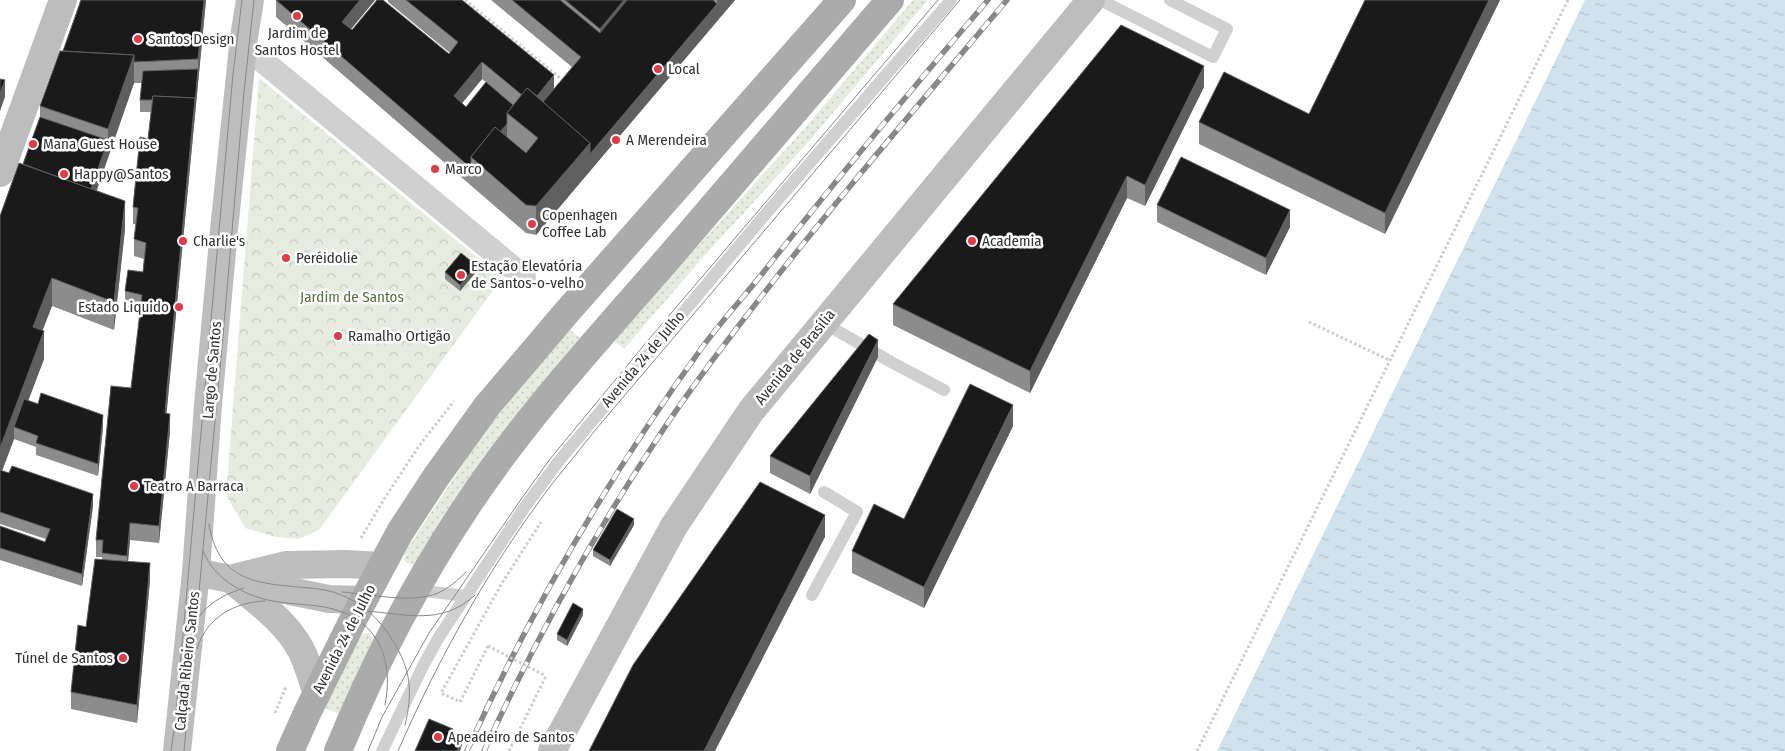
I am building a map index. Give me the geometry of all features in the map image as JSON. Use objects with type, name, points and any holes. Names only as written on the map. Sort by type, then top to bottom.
[{"type":"main road","name":"Avenida 24 de Julho","points":[[290,751],[363,600],[400,532],[436,476],[487,406],[566,313],[816,32],[842,0]]},
{"type":"main road","points":[[338,751],[391,638],[416,590],[468,505],[511,445],[597,340],[890,0]]},
{"type":"main road","points":[[381,566],[416,590]]},
{"type":"main road","points":[[363,600],[416,590]]},
{"type":"street","points":[[0,173],[63,0]]},
{"type":"street","name":"Largo de Santos","points":[[196,572],[224,230],[244,37],[250,0]]},
{"type":"street","points":[[816,32],[838,0]]},
{"type":"street","name":"Avenida de Brasília","points":[[552,751],[674,526],[751,411],[1091,0]]},
{"type":"street","points":[[264,62],[524,277]]},
{"type":"street","points":[[231,579],[286,565],[346,564],[381,566]]},
{"type":"street","points":[[196,572],[328,599],[363,600]]},
{"type":"street","name":"Calçada Ribeiro Santos","points":[[178,751],[196,572]]},
{"type":"street","points":[[231,579],[280,622],[294,639],[302,651],[317,694]]},
{"type":"lane","name":"Avenida 24 de Julho","points":[[382,751],[423,666],[524,508],[586,427],[763,217],[951,0]]},
{"type":"lane","points":[[1100,0],[1213,57],[1227,29],[1170,0]]},
{"type":"lane","points":[[824,323],[944,390]]},
{"type":"lane","points":[[824,492],[857,512],[872,517]]},
{"type":"lane","points":[[812,595],[857,512]]},
{"type":"lane","points":[[416,590],[466,596]]},
{"type":"path","points":[[465,0],[570,87]]},
{"type":"path","points":[[1197,751],[1568,0]]},
{"type":"path","points":[[1309,322],[1390,360]]},
{"type":"path","points":[[509,751],[546,676],[488,646],[460,702],[441,692],[502,583],[544,518]]},
{"type":"green space","points":[[913,0],[928,0],[804,147],[705,255],[624,349],[613,340],[803,130]]},
{"type":"green space","name":"Jardim de Santos","points":[[259,78],[502,278],[319,530],[299,539],[276,537],[245,528],[226,495]]},
{"type":"green space","points":[[568,328],[581,339],[416,564],[407,563],[404,559],[405,552],[489,425]]},
{"type":"green space","points":[[367,633],[372,637],[373,643],[339,714],[322,707],[360,635]]},
{"type":"water","points":[[1585,0],[1785,0],[1785,751],[1217,751]]},
{"type":"building","name":"Santos Design","points":[[81,0],[204,0],[198,59],[134,62],[134,55],[63,51]]},
{"type":"building","points":[[276,0],[360,0],[342,22],[352,30],[377,0],[383,0],[449,54],[458,42],[406,0],[462,0],[554,75],[537,96],[527,88],[522,95],[482,62],[454,96],[466,107],[486,82],[513,105],[507,113],[507,124],[500,132],[495,127],[471,157],[471,168]]},
{"type":"building","points":[[512,0],[560,0],[600,33],[627,0],[713,0],[717,4],[590,154],[590,143],[543,102],[581,57]]},
{"type":"building","points":[[565,0],[624,0],[600,29]]},
{"type":"building","points":[[1365,0],[1489,0],[1385,213],[1199,122],[1224,72],[1309,114]]},
{"type":"building","points":[[1121,25],[1204,66],[1145,185],[1127,176],[1030,371],[893,304]]},
{"type":"building","points":[[60,51],[134,55],[108,129],[40,106]]},
{"type":"building","points":[[198,69],[195,103],[195,98],[153,96],[152,100],[140,100],[143,71]]},
{"type":"building","points":[[0,79],[5,80],[0,94]]},
{"type":"building","points":[[527,88],[590,143],[536,206],[526,205],[471,157],[495,127],[526,153],[538,138],[507,113]]},
{"type":"building","points":[[153,96],[195,98],[167,389],[165,413],[170,414],[159,526],[130,523],[127,556],[102,553],[103,540],[96,540],[111,386],[131,388],[142,295],[125,291],[128,270],[143,272],[146,243],[134,239],[138,208],[133,207],[140,137],[148,139]]},
{"type":"building","points":[[40,117],[108,140],[91,189],[23,164]]},
{"type":"building","points":[[1181,157],[1290,210],[1266,258],[1157,205]]},
{"type":"building","points":[[19,163],[125,201],[114,302],[52,278],[33,327],[44,331],[0,448],[0,216]]},
{"type":"building","name":"Estação Elevatória de Santos-o-velho","points":[[461,253],[476,265],[460,285],[445,272]]},
{"type":"building","points":[[869,334],[878,340],[810,476],[770,456]]},
{"type":"building","points":[[970,384],[1013,405],[924,587],[852,551],[874,504],[904,519]]},
{"type":"building","points":[[41,393],[103,415],[98,464],[36,443],[38,436],[14,427],[24,399],[38,404]]},
{"type":"building","points":[[12,466],[93,494],[82,574],[0,548],[0,526],[45,542],[50,529],[0,512],[0,470],[9,473]]},
{"type":"building","points":[[760,482],[825,515],[704,751],[589,751],[633,665]]},
{"type":"building","points":[[617,509],[634,519],[610,560],[593,550]]},
{"type":"building","points":[[95,559],[150,563],[137,705],[71,692],[78,625],[86,627]]},
{"type":"building","points":[[573,603],[583,609],[567,640],[557,634]]},
{"type":"building","name":"Apeadeiro de Santos","points":[[429,719],[453,729],[451,733],[462,738],[457,751],[415,751]]},
{"type":"tram line","points":[[171,751],[175,724],[233,74],[242,0]]},
{"type":"tram line","points":[[184,751],[254,0]]},
{"type":"tram line","points":[[368,751],[382,717],[429,633],[550,459],[644,345],[938,0]]},
{"type":"tram line","points":[[398,751],[431,681],[467,613],[529,515],[552,484],[597,428],[960,0]]},
{"type":"tram line","points":[[209,524],[213,542],[220,556],[229,567],[239,574],[252,580],[266,583],[336,593],[354,601],[376,618],[393,641],[407,672],[409,702],[405,725]]},
{"type":"tram line","points":[[203,551],[208,562],[216,571],[224,579],[244,592],[267,600],[333,609],[349,615],[362,623],[380,645],[385,658],[387,673],[385,705]]},
{"type":"tram line","points":[[342,592],[416,598],[438,593],[446,589],[466,572]]},
{"type":"tram line","points":[[196,621],[211,604],[230,593],[244,588]]},
{"type":"tram line","points":[[366,611],[423,616],[437,614],[450,611],[475,595]]},
{"type":"tram line","points":[[197,649],[201,638],[214,620],[232,608],[265,601]]},
{"type":"railway","points":[[467,751],[545,595],[604,494],[667,397],[701,349],[817,205],[988,0]]},
{"type":"railway","points":[[484,751],[544,628],[566,589],[636,471],[683,400],[816,228],[1007,0]]},
{"type":"place","name":"Jardim de Santos Hostel","points":[[297,16]]},
{"type":"place","name":"Santos Design","points":[[138,39]]},
{"type":"place","name":"Local","points":[[658,69]]},
{"type":"place","name":"A Merendeira","points":[[616,140]]},
{"type":"place","name":"Mana Guest House","points":[[33,144]]},
{"type":"place","name":"Marco","points":[[435,169]]},
{"type":"place","name":"Happy@Santos","points":[[64,174]]},
{"type":"place","name":"Copenhagen Coffee Lab","points":[[532,224]]},
{"type":"place","name":"Charlie's","points":[[183,241]]},
{"type":"place","name":"Academia","points":[[972,241]]},
{"type":"place","name":"Peréidolie","points":[[286,258]]},
{"type":"place","name":"Estação Elevatória de Santos-o-velho","points":[[461,275]]},
{"type":"place","name":"Estado Liquido","points":[[179,307]]},
{"type":"place","name":"Ramalho Ortigão","points":[[338,336]]},
{"type":"place","name":"Teatro A Barraca","points":[[134,486]]},
{"type":"place","name":"Túnel de Santos","points":[[123,658]]},
{"type":"place","name":"Apeadeiro de Santos","points":[[438,737]]}]
